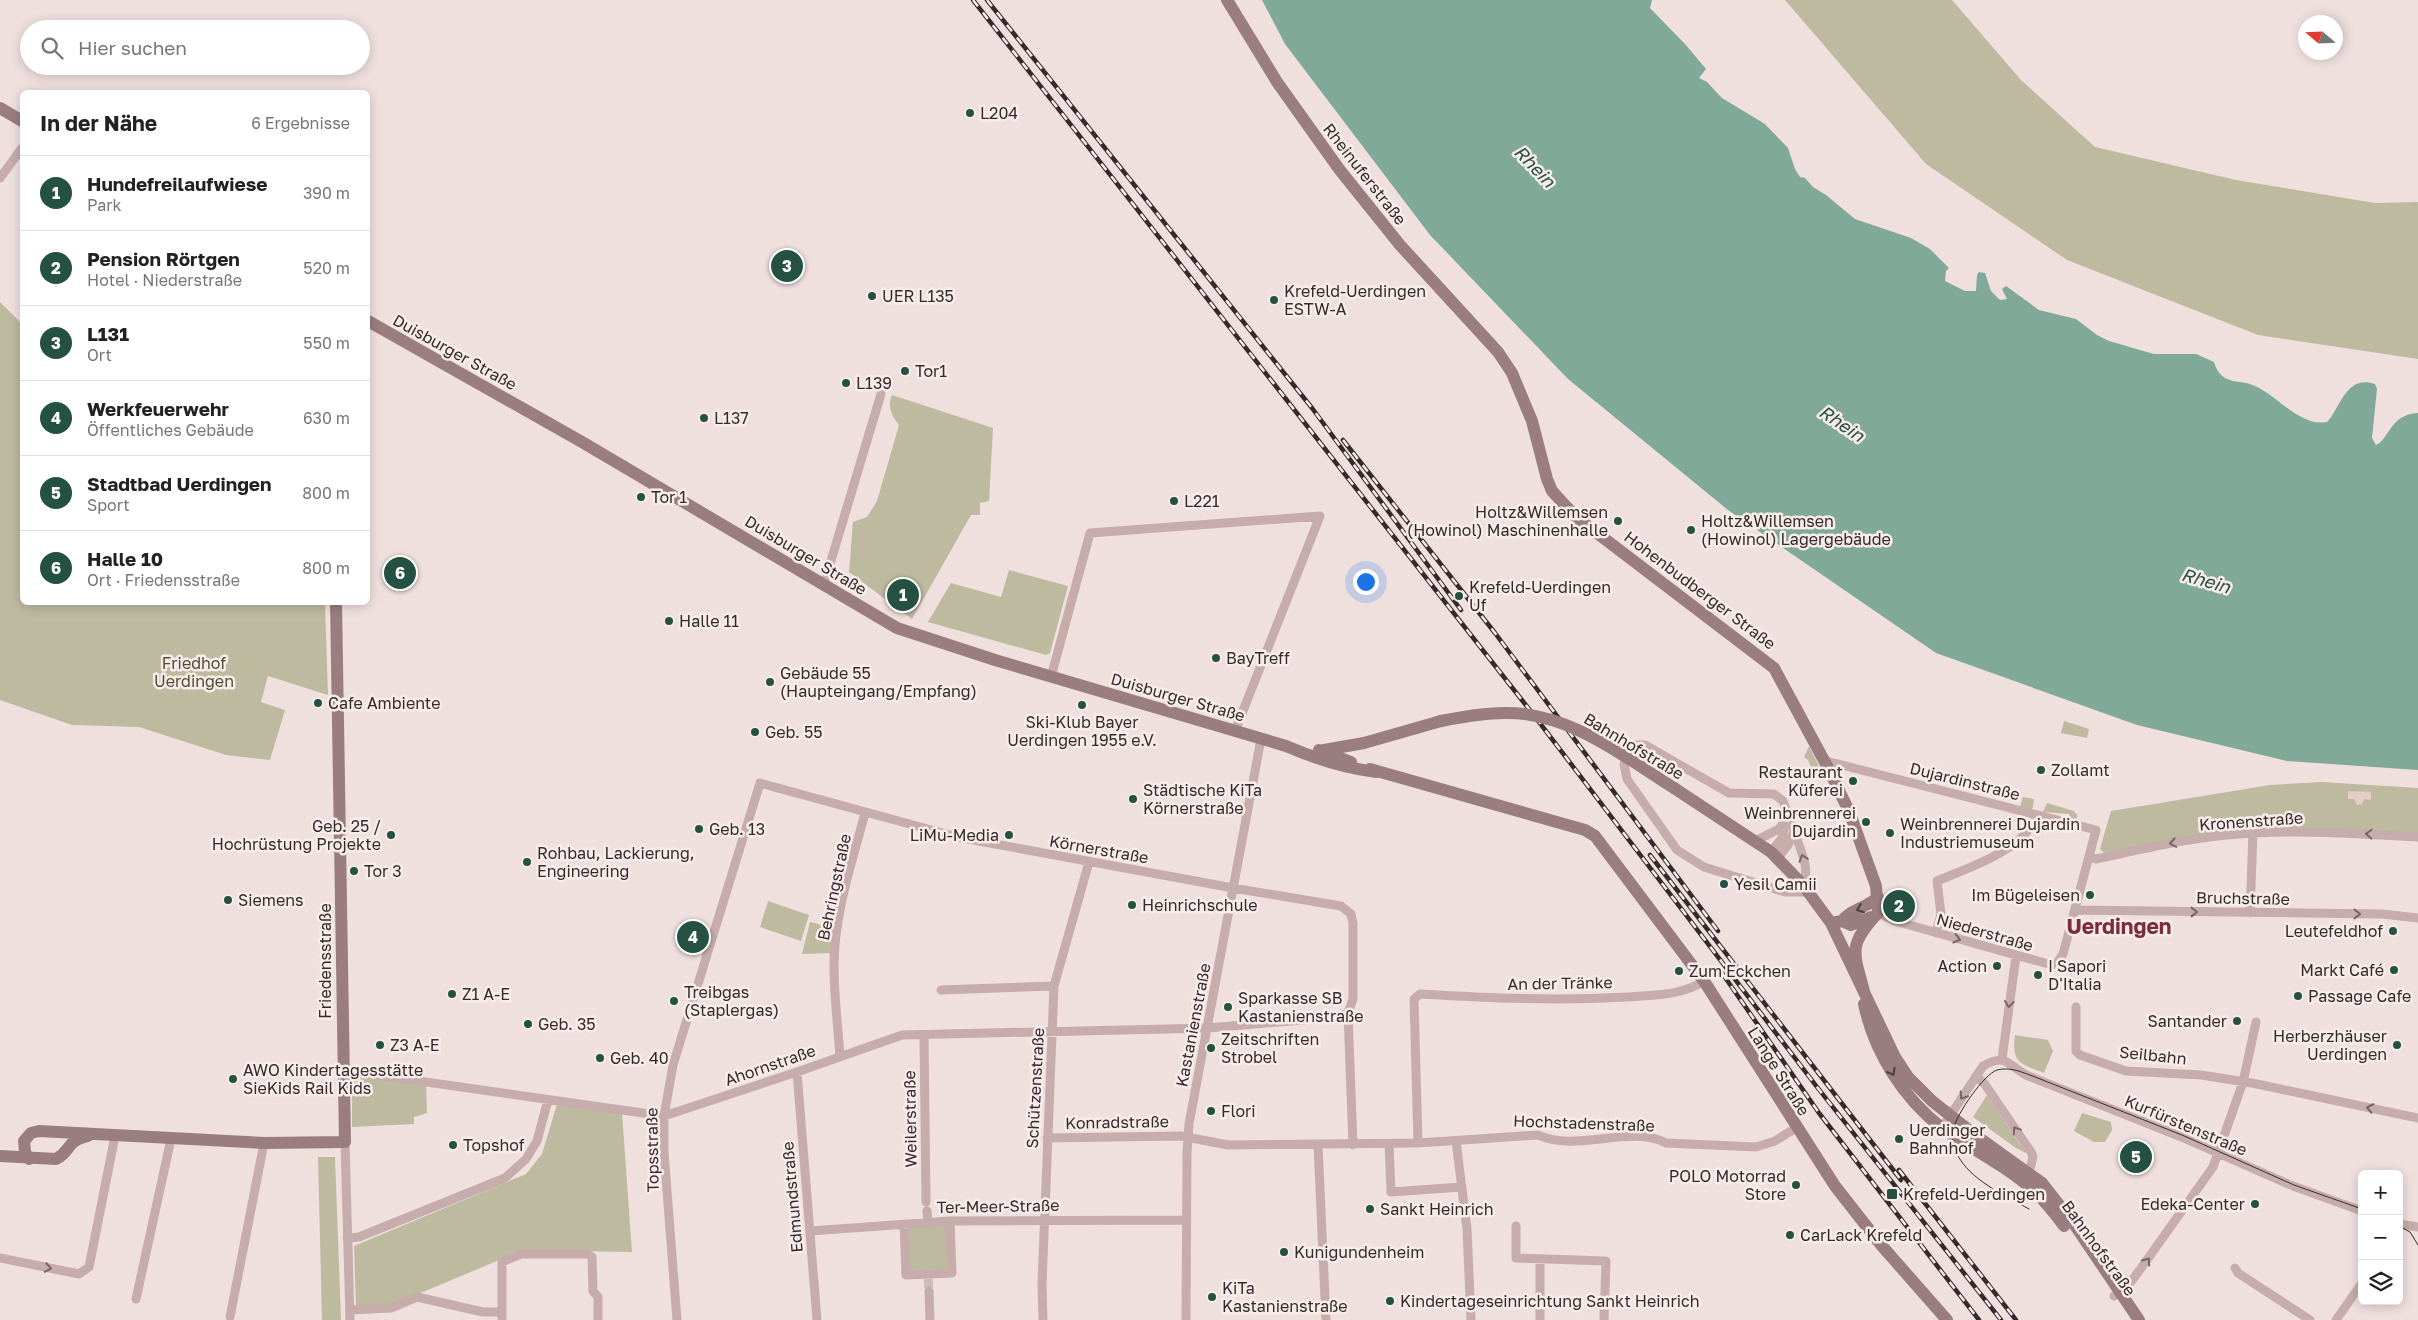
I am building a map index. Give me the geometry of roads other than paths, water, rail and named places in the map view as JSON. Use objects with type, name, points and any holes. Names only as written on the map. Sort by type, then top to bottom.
[{"type":"main road","name":"Rheinuferstraße","points":[[1227,0],[1277,82],[1338,168],[1405,251],[1498,352]]},
{"type":"main road","points":[[0,108],[20,120]]},
{"type":"main road","name":"Duisburger Straße","points":[[370,322],[582,442],[897,628],[1051,677],[1286,746],[1312,757],[1342,766],[1376,772],[1481,800],[1592,834]]},
{"type":"main road","name":"Hohenbudberger Straße","points":[[1498,352],[1523,396],[1534,428],[1547,480],[1558,500],[1576,517],[1774,668],[1849,811],[1870,868],[1878,897],[1878,913]]},
{"type":"main road","name":"Friedensstraße","points":[[336,605],[340,780],[342,1070],[345,1142]]},
{"type":"main road","name":"Bahnhofstraße","points":[[1286,746],[1319,750],[1364,743],[1441,721],[1477,714],[1507,712],[1532,715],[1558,722],[1602,743],[1755,841],[1775,855],[1837,922],[1864,991],[1900,1064],[1924,1094],[1950,1116],[2042,1183],[2074,1224],[2117,1294],[2130,1320]]},
{"type":"main road","points":[[1362,766],[1359,753],[1364,743]]},
{"type":"main road","name":"Duisburger Straße","points":[[1319,750],[1376,772]]},
{"type":"main road","name":"Lange Straße","points":[[1592,834],[1601,842],[1704,982],[1796,1128],[1859,1218],[1947,1320]]},
{"type":"main road","points":[[1837,922],[1848,913],[1864,908],[1878,897]]},
{"type":"main road","points":[[1837,922],[1851,925],[1878,913]]},
{"type":"main road","points":[[1864,991],[1854,957],[1855,946],[1858,936],[1878,913]]},
{"type":"main road","name":"Bahnhofstraße","points":[[1858,977],[1866,1016],[1894,1075],[1915,1102],[1942,1128],[2003,1167],[2035,1191],[2139,1320]]},
{"type":"main road","points":[[29,1159],[23,1146],[26,1137],[31,1133],[58,1132],[264,1143],[345,1142]]},
{"type":"main road","points":[[58,1132],[64,1141],[62,1156]]},
{"type":"main road","points":[[3,1156],[49,1160],[62,1156],[70,1143],[90,1135]]},
{"type":"main road","points":[[3,1156],[23,1146]]},
{"type":"street","points":[[0,178],[20,151]]},
{"type":"street","points":[[824,584],[881,394]]},
{"type":"street","points":[[1051,677],[1090,533],[1320,516],[1234,731]]},
{"type":"street","name":"Kastanienstraße","points":[[1186,1320],[1188,1139],[1261,739]]},
{"type":"street","points":[[1645,744],[1729,793],[1774,794],[1783,801],[1794,831],[1807,876],[1806,888],[1786,892],[1704,867],[1677,850],[1633,789],[1627,779],[1624,764],[1630,752],[1638,745],[1645,744]]},
{"type":"street","name":"Dujardinstraße","points":[[1826,764],[1830,762],[2096,830],[2088,857]]},
{"type":"street","name":"Körnerstraße","points":[[760,783],[957,837],[1346,908],[1351,914],[1353,924],[1353,999],[1348,1013]]},
{"type":"street","name":"Topsstraße","points":[[677,1320],[664,1152],[664,1116],[672,1065],[760,783]]},
{"type":"street","name":"Behringstraße","points":[[840,1057],[834,965],[838,921],[865,813]]},
{"type":"street","points":[[1755,841],[1779,829],[1787,815]]},
{"type":"street","points":[[1775,855],[1782,838],[1787,815]]},
{"type":"street","points":[[1936,933],[1940,914],[1937,882],[1996,855],[2018,841],[2037,815]]},
{"type":"street","points":[[1775,855],[1788,845],[1794,831]]},
{"type":"street","name":"Kronenstraße","points":[[2088,857],[2096,859],[2171,843],[2253,833],[2337,832],[2418,837]]},
{"type":"street","points":[[2250,913],[2253,833]]},
{"type":"street","points":[[2076,910],[2088,857]]},
{"type":"street","name":"Schützenstraße","points":[[1044,1320],[1041,1302],[1054,986],[1089,862]]},
{"type":"street","name":"Niederstraße","points":[[1878,913],[1894,921],[2046,965],[2057,963],[2063,954],[2076,910]]},
{"type":"street","name":"Bruchstraße","points":[[2076,910],[2382,914],[2414,918]]},
{"type":"street","points":[[1942,1128],[1984,1066],[1994,1060],[2002,1059],[2016,956]]},
{"type":"street","name":"An der Tränke","points":[[1418,1143],[1416,998],[1420,994],[1511,999],[1604,998],[1682,992],[1704,982]]},
{"type":"street","points":[[941,990],[1054,986]]},
{"type":"street","name":"Seilbahn","points":[[2076,1007],[2076,1051],[2080,1056],[2126,1071],[2201,1075],[2243,1082]]},
{"type":"street","points":[[1188,1139],[1228,1145],[1353,1145],[1348,1013],[1338,1017],[1208,1028]]},
{"type":"street","points":[[2117,1294],[2140,1271],[2213,1167],[2219,1155],[2243,1082],[2256,1022]]},
{"type":"street","name":"Ahornstraße","points":[[342,1070],[664,1116],[902,1035],[924,1036],[1208,1028]]},
{"type":"street","name":"Weilerstraße","points":[[924,1036],[926,1207],[928,1222]]},
{"type":"street","name":"Kurfürstenstraße","points":[[2002,1059],[2026,1075],[2180,1136],[2219,1155],[2293,1186],[2358,1210]]},
{"type":"street","name":"Edmundstraße","points":[[797,1072],[817,1320]]},
{"type":"street","points":[[1976,1076],[1984,1083],[2031,1152],[2033,1158],[2029,1173]]},
{"type":"street","points":[[2243,1082],[2418,1118]]},
{"type":"street","points":[[347,1238],[359,1236],[505,1178],[526,1159],[537,1141],[548,1100]]},
{"type":"street","name":"Hochstadenstraße","points":[[1353,1145],[1456,1141],[1484,1137],[1538,1135],[1549,1140],[1598,1141],[1608,1136],[1657,1138],[1666,1143],[1756,1147],[1775,1141],[1796,1128]]},
{"type":"street","points":[[0,1258],[79,1274],[89,1267],[115,1136]]},
{"type":"street","name":"Konradstraße","points":[[1047,1138],[1181,1136],[1188,1139]]},
{"type":"street","points":[[136,1299],[171,1139]]},
{"type":"street","points":[[1456,1141],[1467,1228],[1471,1320]]},
{"type":"street","name":"Friedensstraße","points":[[345,1142],[350,1320]]},
{"type":"street","points":[[230,1317],[264,1143]]},
{"type":"street","points":[[1389,1144],[1392,1192],[1461,1187]]},
{"type":"street","points":[[1318,1145],[1326,1320]]},
{"type":"street","name":"Ter-Meer-Straße","points":[[810,1231],[950,1221],[1186,1220]]},
{"type":"street","points":[[904,1224],[906,1275],[928,1276],[952,1273],[950,1221]]},
{"type":"street","points":[[2403,1225],[2418,1227]]},
{"type":"street","points":[[1516,1226],[1516,1258],[1606,1261],[1604,1320]]},
{"type":"street","points":[[350,1310],[391,1308],[417,1297],[483,1316],[502,1316],[502,1262],[521,1254],[588,1254],[592,1257],[593,1263],[593,1291],[598,1297],[598,1320]]},
{"type":"street","points":[[1540,1259],[1540,1320]]},
{"type":"street","points":[[2235,1268],[2238,1273],[2310,1320]]},
{"type":"street","points":[[2336,1320],[2358,1289]]},
{"type":"street","points":[[929,1291],[930,1320]]},
{"type":"water","name":"Rhein","points":[[1262,0],[1652,0],[1650,8],[1706,69],[1699,78],[1707,82],[1722,98],[1765,124],[1788,148],[1795,169],[1800,177],[1805,178],[1813,187],[1826,195],[1855,219],[1911,238],[1930,249],[1949,268],[1946,271],[1945,281],[1965,291],[1976,291],[1977,275],[1979,272],[1985,273],[1991,291],[2000,300],[2007,299],[2002,289],[2006,286],[2039,310],[2076,319],[2097,335],[2109,341],[2154,354],[2196,354],[2214,362],[2218,371],[2225,378],[2255,386],[2308,420],[2327,422],[2351,388],[2365,382],[2375,384],[2377,389],[2372,438],[2376,445],[2401,418],[2409,414],[2418,413],[2418,770],[2287,761],[2137,725],[1936,653],[1728,510],[1568,379],[1430,235],[1285,44]]},
{"type":"tunnel","points":[[928,1279],[929,1291]]},
{"type":"tram line","points":[[2029,1209],[1988,1186],[1970,1172],[1955,1151],[1953,1144],[1954,1127],[1960,1113],[1978,1086],[1992,1073],[2001,1069],[2010,1069],[2030,1075],[2182,1135],[2294,1185],[2358,1208]]},
{"type":"tram line","points":[[2403,1228],[2410,1232],[2418,1245]]},
{"type":"railway","points":[[973,0],[1536,718],[1817,1087],[2001,1320]]},
{"type":"railway","points":[[987,0],[1312,408],[1461,610]]},
{"type":"railway","points":[[1343,440],[1495,633],[1718,931]]},
{"type":"railway","points":[[1650,855],[1901,1180]]},
{"type":"railway","points":[[1722,973],[1819,1113],[1979,1320]]},
{"type":"railway","points":[[1899,1170],[2016,1320]]},
{"type":"place","name":"L204","points":[[970,113]]},
{"type":"place","name":"L131","points":[[787,266]]},
{"type":"place","name":"UER L135","points":[[872,296]]},
{"type":"place","name":"Krefeld-Uerdingen ESTW-A","points":[[1274,300]]},
{"type":"place","name":"Tor1","points":[[905,371]]},
{"type":"place","name":"L139","points":[[846,383]]},
{"type":"place","name":"L137","points":[[704,418]]},
{"type":"place","name":"Tor 1","points":[[641,497]]},
{"type":"place","name":"L221","points":[[1174,501]]},
{"type":"place","name":"Holtz&Willemsen (Howinol) Maschinenhalle","points":[[1618,521]]},
{"type":"place","name":"Holtz&Willemsen (Howinol) Lagergebäude","points":[[1691,530]]},
{"type":"place","name":"Halle 10","points":[[400,573]]},
{"type":"place","name":"Hundefreilaufwiese","points":[[903,595]]},
{"type":"place","name":"Krefeld-Uerdingen Uf","points":[[1459,596]]},
{"type":"place","name":"Halle 11","points":[[669,621]]},
{"type":"place","name":"BayTreff","points":[[1216,658]]},
{"type":"place","name":"Gebäude 55 (Haupteingang/Empfang)","points":[[770,682]]},
{"type":"place","name":"Cafe Ambiente","points":[[318,703]]},
{"type":"place","name":"Ski-Klub Bayer Uerdingen 1955 e.V.","points":[[1082,705]]},
{"type":"place","name":"Geb. 55","points":[[755,732]]},
{"type":"place","name":"Zollamt","points":[[2041,770]]},
{"type":"place","name":"Restaurant Küferei","points":[[1853,781]]},
{"type":"place","name":"Städtische KiTa Körnerstraße","points":[[1133,799]]},
{"type":"place","name":"Weinbrennerei Dujardin","points":[[1866,822]]},
{"type":"place","name":"Geb. 13","points":[[699,829]]},
{"type":"place","name":"Weinbrennerei Dujardin Industriemuseum","points":[[1890,833]]},
{"type":"place","name":"Geb. 25 / Hochrüstung Projekte","points":[[391,835]]},
{"type":"place","name":"LiMu-Media","points":[[1009,835]]},
{"type":"place","name":"Rohbau, Lackierung, Engineering","points":[[527,862]]},
{"type":"place","name":"Tor 3","points":[[354,871]]},
{"type":"place","name":"Yesil Camii","points":[[1724,884]]},
{"type":"place","name":"Im Bügeleisen","points":[[2090,895]]},
{"type":"place","name":"Siemens","points":[[228,900]]},
{"type":"place","name":"Heinrichschule","points":[[1132,905]]},
{"type":"place","name":"Pension Rörtgen","points":[[1899,906]]},
{"type":"place","name":"Leutefeldhof","points":[[2393,931]]},
{"type":"place","name":"Werkfeuerwehr","points":[[693,937]]},
{"type":"place","name":"Action","points":[[1997,966]]},
{"type":"place","name":"Markt Café","points":[[2394,970]]},
{"type":"place","name":"Zum Eckchen","points":[[1679,971]]},
{"type":"place","name":"I Sapori D'Italia","points":[[2038,975]]},
{"type":"place","name":"Z1 A-E","points":[[452,994]]},
{"type":"place","name":"Passage Cafe","points":[[2298,996]]},
{"type":"place","name":"Treibgas (Staplergas)","points":[[674,1001]]},
{"type":"place","name":"Sparkasse SB Kastanienstraße","points":[[1228,1007]]},
{"type":"place","name":"Santander","points":[[2237,1021]]},
{"type":"place","name":"Geb. 35","points":[[528,1024]]},
{"type":"place","name":"Z3 A-E","points":[[380,1045]]},
{"type":"place","name":"Herberzhäuser Uerdingen","points":[[2397,1045]]},
{"type":"place","name":"Zeitschriften Strobel","points":[[1211,1048]]},
{"type":"place","name":"Geb. 40","points":[[600,1058]]},
{"type":"place","name":"AWO Kindertagesstätte SieKids Rail Kids","points":[[233,1079]]},
{"type":"place","name":"Flori","points":[[1211,1111]]},
{"type":"place","name":"Uerdinger Bahnhof","points":[[1899,1139]]},
{"type":"place","name":"Topshof","points":[[453,1145]]},
{"type":"place","name":"Stadtbad Uerdingen","points":[[2136,1157]]},
{"type":"place","name":"POLO Motorrad Store","points":[[1796,1185]]},
{"type":"place","name":"Krefeld-Uerdingen","points":[[1892,1194]]},
{"type":"place","name":"Edeka-Center","points":[[2255,1204]]},
{"type":"place","name":"Sankt Heinrich","points":[[1370,1209]]},
{"type":"place","name":"CarLack Krefeld","points":[[1790,1235]]},
{"type":"place","name":"Kunigundenheim","points":[[1284,1252]]},
{"type":"place","name":"KiTa Kastanienstraße","points":[[1212,1297]]},
{"type":"place","name":"Kindertageseinrichtung Sankt Heinrich","points":[[1390,1301]]},
{"type":"district","name":"Uerdingen","points":[[2119,926]]},
{"type":"park label","name":"Friedhof Uerdingen","points":[[194,672]]}]
